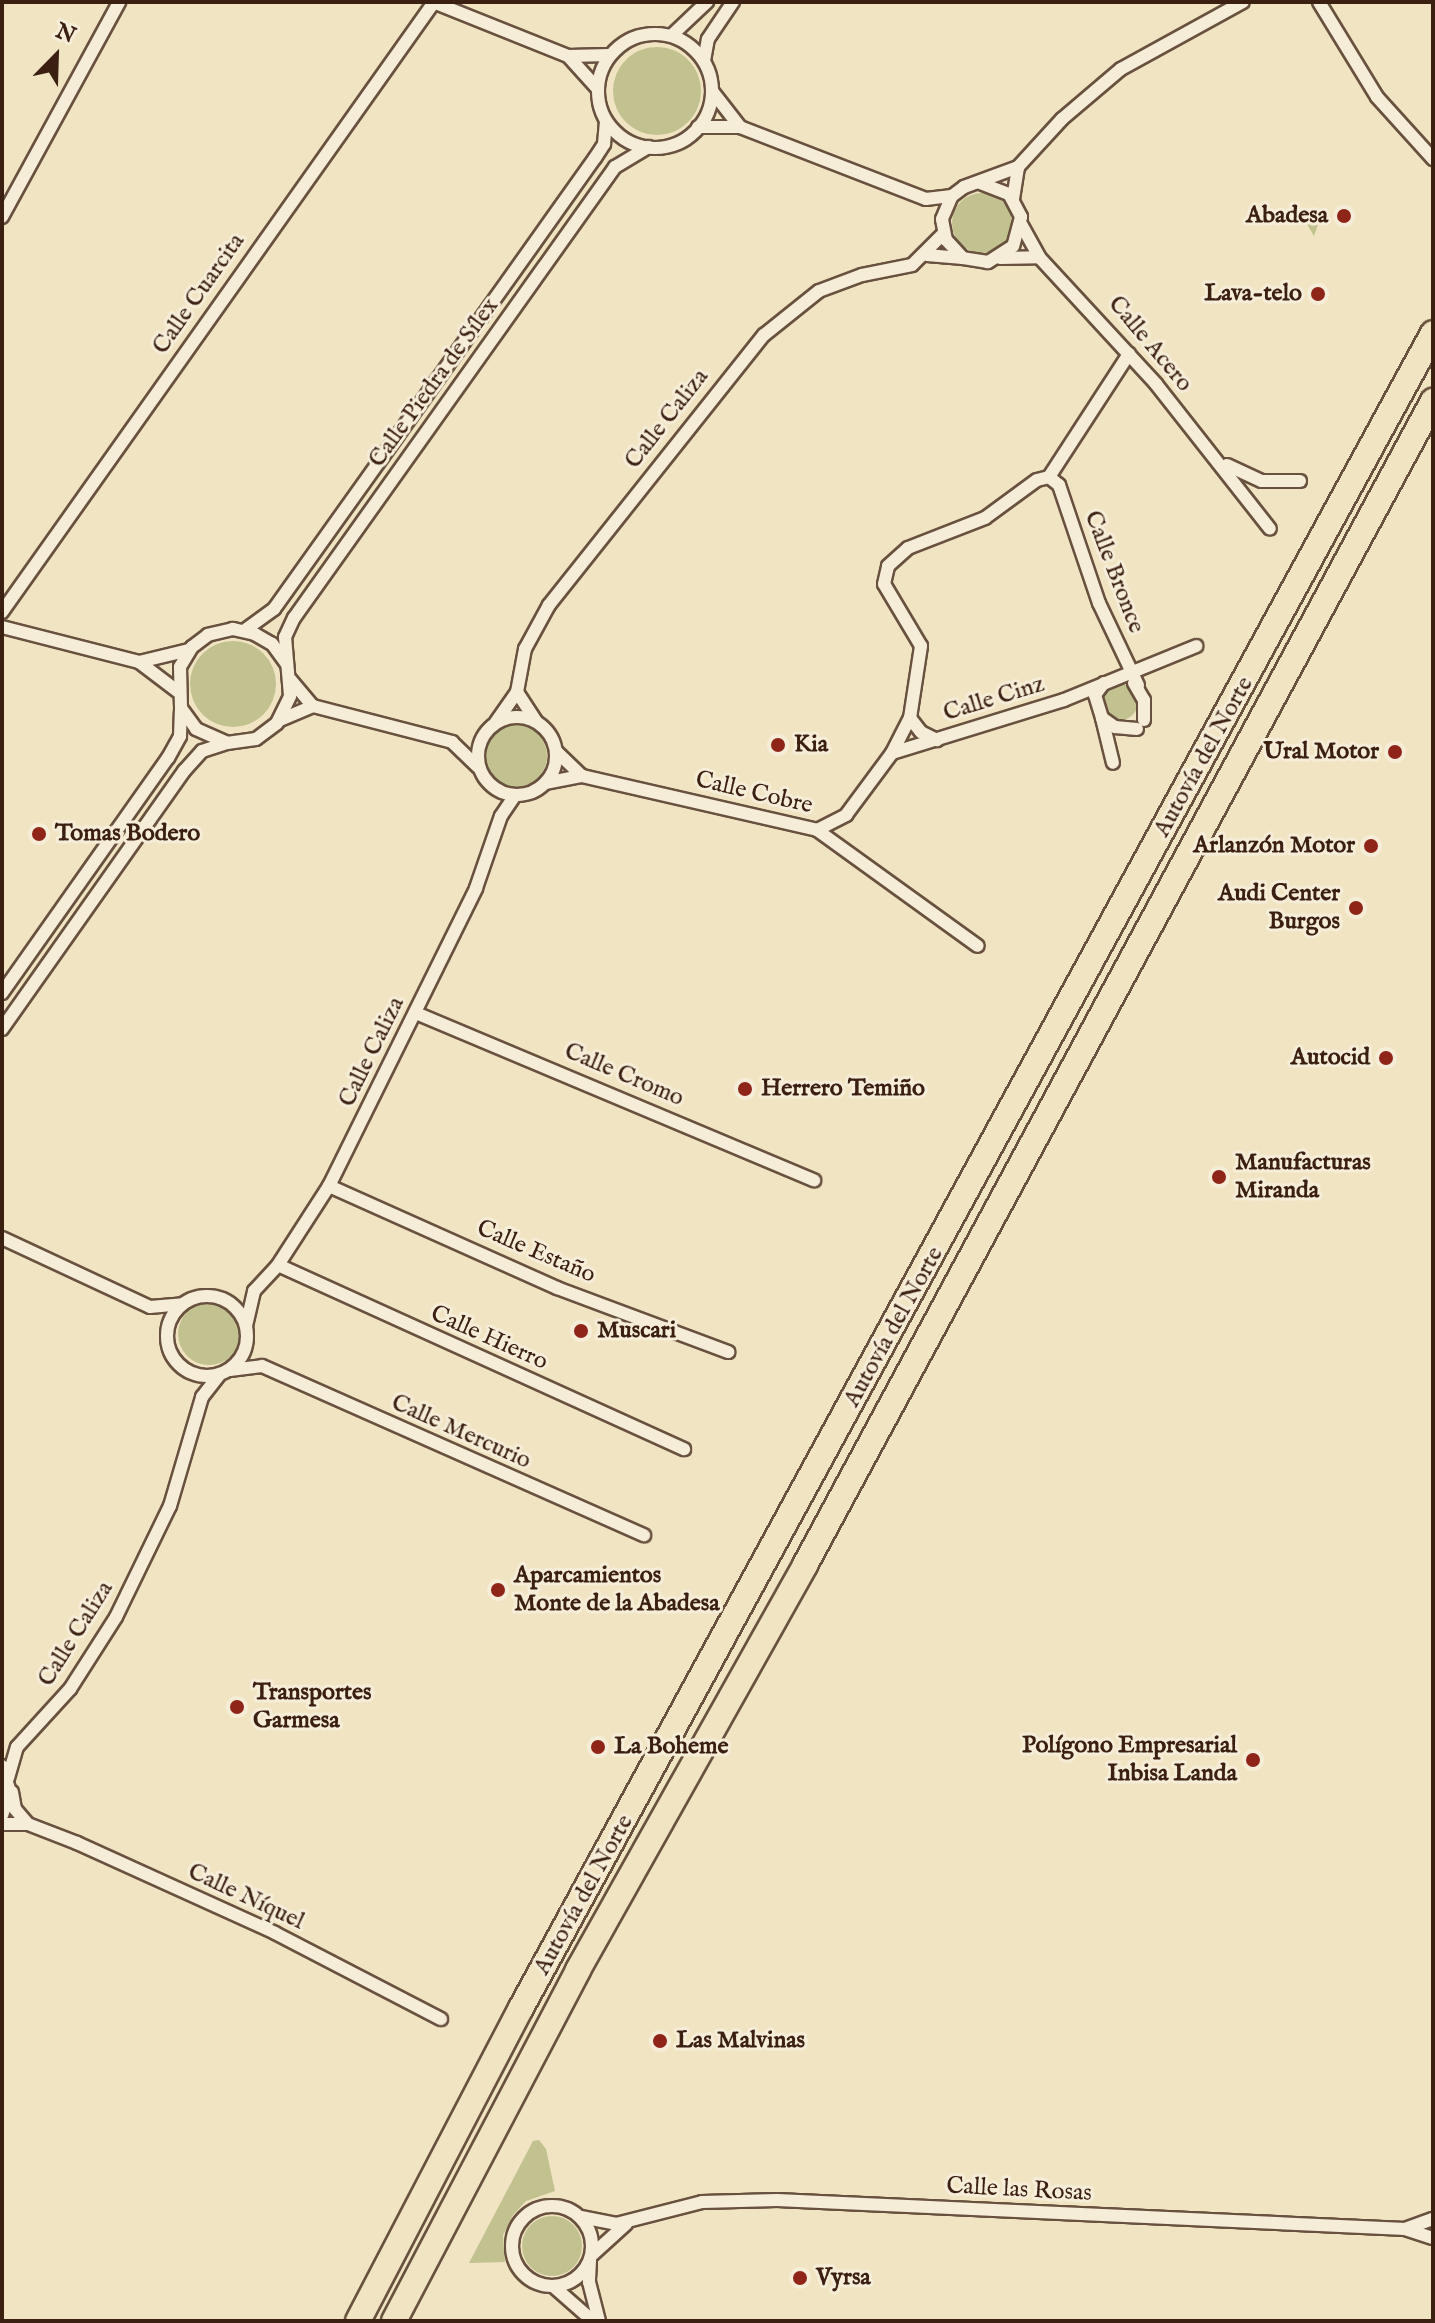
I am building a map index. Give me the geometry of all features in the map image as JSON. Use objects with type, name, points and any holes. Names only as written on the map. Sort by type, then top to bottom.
[{"type":"highway","name":"Autovía del Norte","points":[[358,2321],[521,2008],[739,1613],[1433,333]]},
{"type":"highway","name":"Autovía del Norte","points":[[394,2321],[578,1970],[805,1565],[1433,401]]},
{"type":"highway","points":[[1373,514],[1433,430]]},
{"type":"street","points":[[2,217],[119,2]]},
{"type":"street","points":[[434,2],[568,56],[610,55]]},
{"type":"street","name":"Calle Cuarcita","points":[[2,612],[434,2]]},
{"type":"street","points":[[671,36],[707,2]]},
{"type":"street","points":[[733,2],[708,39],[704,61],[712,91],[740,127]]},
{"type":"street","points":[[698,127],[740,127],[926,199],[952,196],[1018,167],[1062,119],[1121,69],[1243,2]]},
{"type":"street","points":[[1319,2],[1377,97],[1433,159]]},
{"type":"street","points":[[597,88],[610,55],[635,37],[671,36],[704,61]]},
{"type":"street","points":[[568,56],[597,88],[606,121],[627,141],[648,147],[677,143],[698,127],[712,91]]},
{"type":"street","name":"Calle Piedra de Sílex","points":[[245,630],[274,609],[435,383],[599,151],[606,121]]},
{"type":"street","name":"Calle Piedra de Sílex","points":[[286,663],[285,637],[311,593],[615,167],[648,147]]},
{"type":"street","points":[[1000,258],[1013,246],[1021,224],[1013,199],[1018,167]]},
{"type":"street","points":[[980,183],[998,186],[1013,199]]},
{"type":"street","points":[[927,255],[943,231],[952,196]]},
{"type":"street","points":[[926,199],[943,231],[963,258],[980,262],[1039,257]]},
{"type":"street","name":"Calle Acero","points":[[1021,224],[1039,257],[1129,354],[1223,463],[1270,529]]},
{"type":"street","name":"Calle Caliza","points":[[496,722],[517,692],[525,649],[549,605],[764,335],[819,291],[862,275],[912,265],[927,255],[963,258]]},
{"type":"street","points":[[817,830],[846,815],[892,753],[910,718],[921,646],[884,584],[888,566],[908,548],[985,518],[1037,480],[1049,477],[1129,354]]},
{"type":"street","name":"Calle Acero","points":[[1223,463],[1262,481],[1300,481]]},
{"type":"street","name":"Calle Bronce","points":[[1049,477],[1059,485],[1099,603],[1144,700],[1140,725]]},
{"type":"street","points":[[2,643],[6,629],[139,662],[177,691]]},
{"type":"street","points":[[139,662],[189,650],[214,633],[245,630],[266,638],[286,663],[290,679],[289,702],[279,721]]},
{"type":"street","name":"Calle Cinz","points":[[892,753],[1064,700],[1196,646]]},
{"type":"street","points":[[2,993],[168,758],[180,736],[178,672],[189,650]]},
{"type":"street","points":[[290,679],[313,706],[452,742],[478,767],[491,786],[501,816]]},
{"type":"street","points":[[1113,763],[1095,695],[1108,681],[1138,685]]},
{"type":"street","points":[[517,692],[536,721],[549,734],[556,751],[582,776]]},
{"type":"street","name":"Calle Cinz","points":[[1064,700],[1084,701],[1115,727],[1140,725]]},
{"type":"street","points":[[2,1029],[184,771],[202,751],[256,739],[279,721],[313,706]]},
{"type":"street","points":[[181,708],[196,729],[227,743]]},
{"type":"street","points":[[452,742],[485,732],[496,722],[516,716],[536,721]]},
{"type":"street","name":"Calle Cinz","points":[[910,718],[921,732],[937,740]]},
{"type":"street","points":[[478,767],[485,732]]},
{"type":"street","points":[[491,786],[515,795],[545,783],[556,751]]},
{"type":"street","name":"Calle Cobre","points":[[545,783],[582,776],[817,830],[978,946]]},
{"type":"street","name":"Calle Caliza","points":[[247,1329],[254,1291],[278,1265],[329,1186],[476,888],[501,816],[515,795]]},
{"type":"street","name":"Calle Cromo","points":[[416,1013],[814,1180]]},
{"type":"street","name":"Calle Estaño","points":[[329,1186],[557,1288],[728,1352]]},
{"type":"street","points":[[2,1238],[150,1307],[183,1304],[200,1296],[218,1297],[254,1291]]},
{"type":"street","name":"Calle Hierro","points":[[278,1265],[684,1449]]},
{"type":"street","points":[[181,1368],[203,1377],[262,1366],[239,1311],[218,1297]]},
{"type":"street","points":[[183,1304],[171,1317],[167,1335],[169,1349],[202,1397]]},
{"type":"street","points":[[150,1307],[167,1335]]},
{"type":"street","points":[[225,1372],[244,1354],[247,1329]]},
{"type":"street","name":"Calle Mercurio","points":[[262,1366],[644,1535]]},
{"type":"street","name":"Calle Caliza","points":[[2,1815],[7,1777],[17,1747],[70,1689],[116,1617],[170,1506],[202,1397],[225,1372]]},
{"type":"street","points":[[2,1749],[17,1747]]},
{"type":"street","points":[[7,1777],[15,1809],[28,1824]]},
{"type":"street","name":"Calle Níquel","points":[[2,1824],[28,1824],[275,1933],[441,2019]]},
{"type":"street","name":"Calle las Rosas","points":[[581,2217],[594,2224],[632,2220],[702,2202],[736,2199],[1405,2229],[1433,2238]]},
{"type":"street","points":[[541,2207],[568,2209],[581,2217],[593,2242],[589,2282],[596,2321],[553,2286],[524,2274],[512,2250],[513,2236],[519,2223],[541,2207]]},
{"type":"street","name":"Calle las Rosas","points":[[1405,2229],[1433,2219]]},
{"type":"street","name":"Calle las Rosas","points":[[591,2258],[632,2220]]},
{"type":"street","points":[[553,2286],[575,2279],[591,2258]]},
{"type":"green space","points":[[657,47],[674,50],[688,60],[698,74],[701,91],[698,108],[688,122],[674,132],[657,135],[640,132],[626,122],[616,108],[613,91],[616,74],[626,60],[640,50]]},
{"type":"green space","points":[[982,193],[994,195],[1003,202],[1010,211],[1010,235],[1003,244],[994,251],[982,253],[970,251],[961,244],[954,235],[952,223],[954,211],[961,202],[970,195]]},
{"type":"green space","points":[[1308,211],[1321,216],[1314,236],[1304,219]]},
{"type":"green space","points":[[225,641],[241,641],[264,653],[273,667],[276,684],[273,701],[264,715],[241,727],[225,727],[209,720],[197,708],[190,692],[190,676],[197,660],[209,648]]},
{"type":"green space","points":[[1120,684],[1132,690],[1138,702],[1132,714],[1120,720],[1108,714],[1102,702],[1108,690]]},
{"type":"green space","points":[[516,725],[528,727],[538,734],[545,744],[545,768],[538,778],[528,785],[516,787],[504,785],[494,778],[487,768],[485,756],[487,744],[494,734],[504,727]]},
{"type":"green space","points":[[209,1303],[231,1312],[240,1334],[231,1356],[209,1365],[187,1356],[178,1334],[187,1312]]},
{"type":"green space","points":[[539,2140],[546,2149],[555,2191],[526,2201],[513,2215],[503,2235],[505,2262],[469,2263],[533,2141]]},
{"type":"green space","points":[[552,2216],[574,2224],[582,2246],[574,2268],[552,2276],[530,2268],[522,2246],[530,2224]]},
{"type":"place","name":"Abadesa","points":[[1344,216]]},
{"type":"place","name":"Lava-telo","points":[[1318,294]]},
{"type":"place","name":"Kia","points":[[778,745]]},
{"type":"place","name":"Ural Motor","points":[[1395,752]]},
{"type":"place","name":"Tomas Bodero","points":[[39,834]]},
{"type":"place","name":"Arlanzón Motor","points":[[1371,846]]},
{"type":"place","name":"Audi Center Burgos","points":[[1356,908]]},
{"type":"place","name":"Autocid","points":[[1386,1058]]},
{"type":"place","name":"Herrero Temiño","points":[[745,1089]]},
{"type":"place","name":"Manufacturas Miranda","points":[[1219,1177]]},
{"type":"place","name":"Muscari","points":[[581,1331]]},
{"type":"place","name":"Aparcamientos Monte de la Abadesa","points":[[498,1590]]},
{"type":"place","name":"Transportes Garmesa","points":[[237,1707]]},
{"type":"place","name":"La Boheme","points":[[598,1747]]},
{"type":"place","name":"Polígono Empresarial Inbisa Landa","points":[[1253,1760]]},
{"type":"place","name":"Las Malvinas","points":[[660,2041]]},
{"type":"place","name":"Vyrsa","points":[[800,2278]]}]
